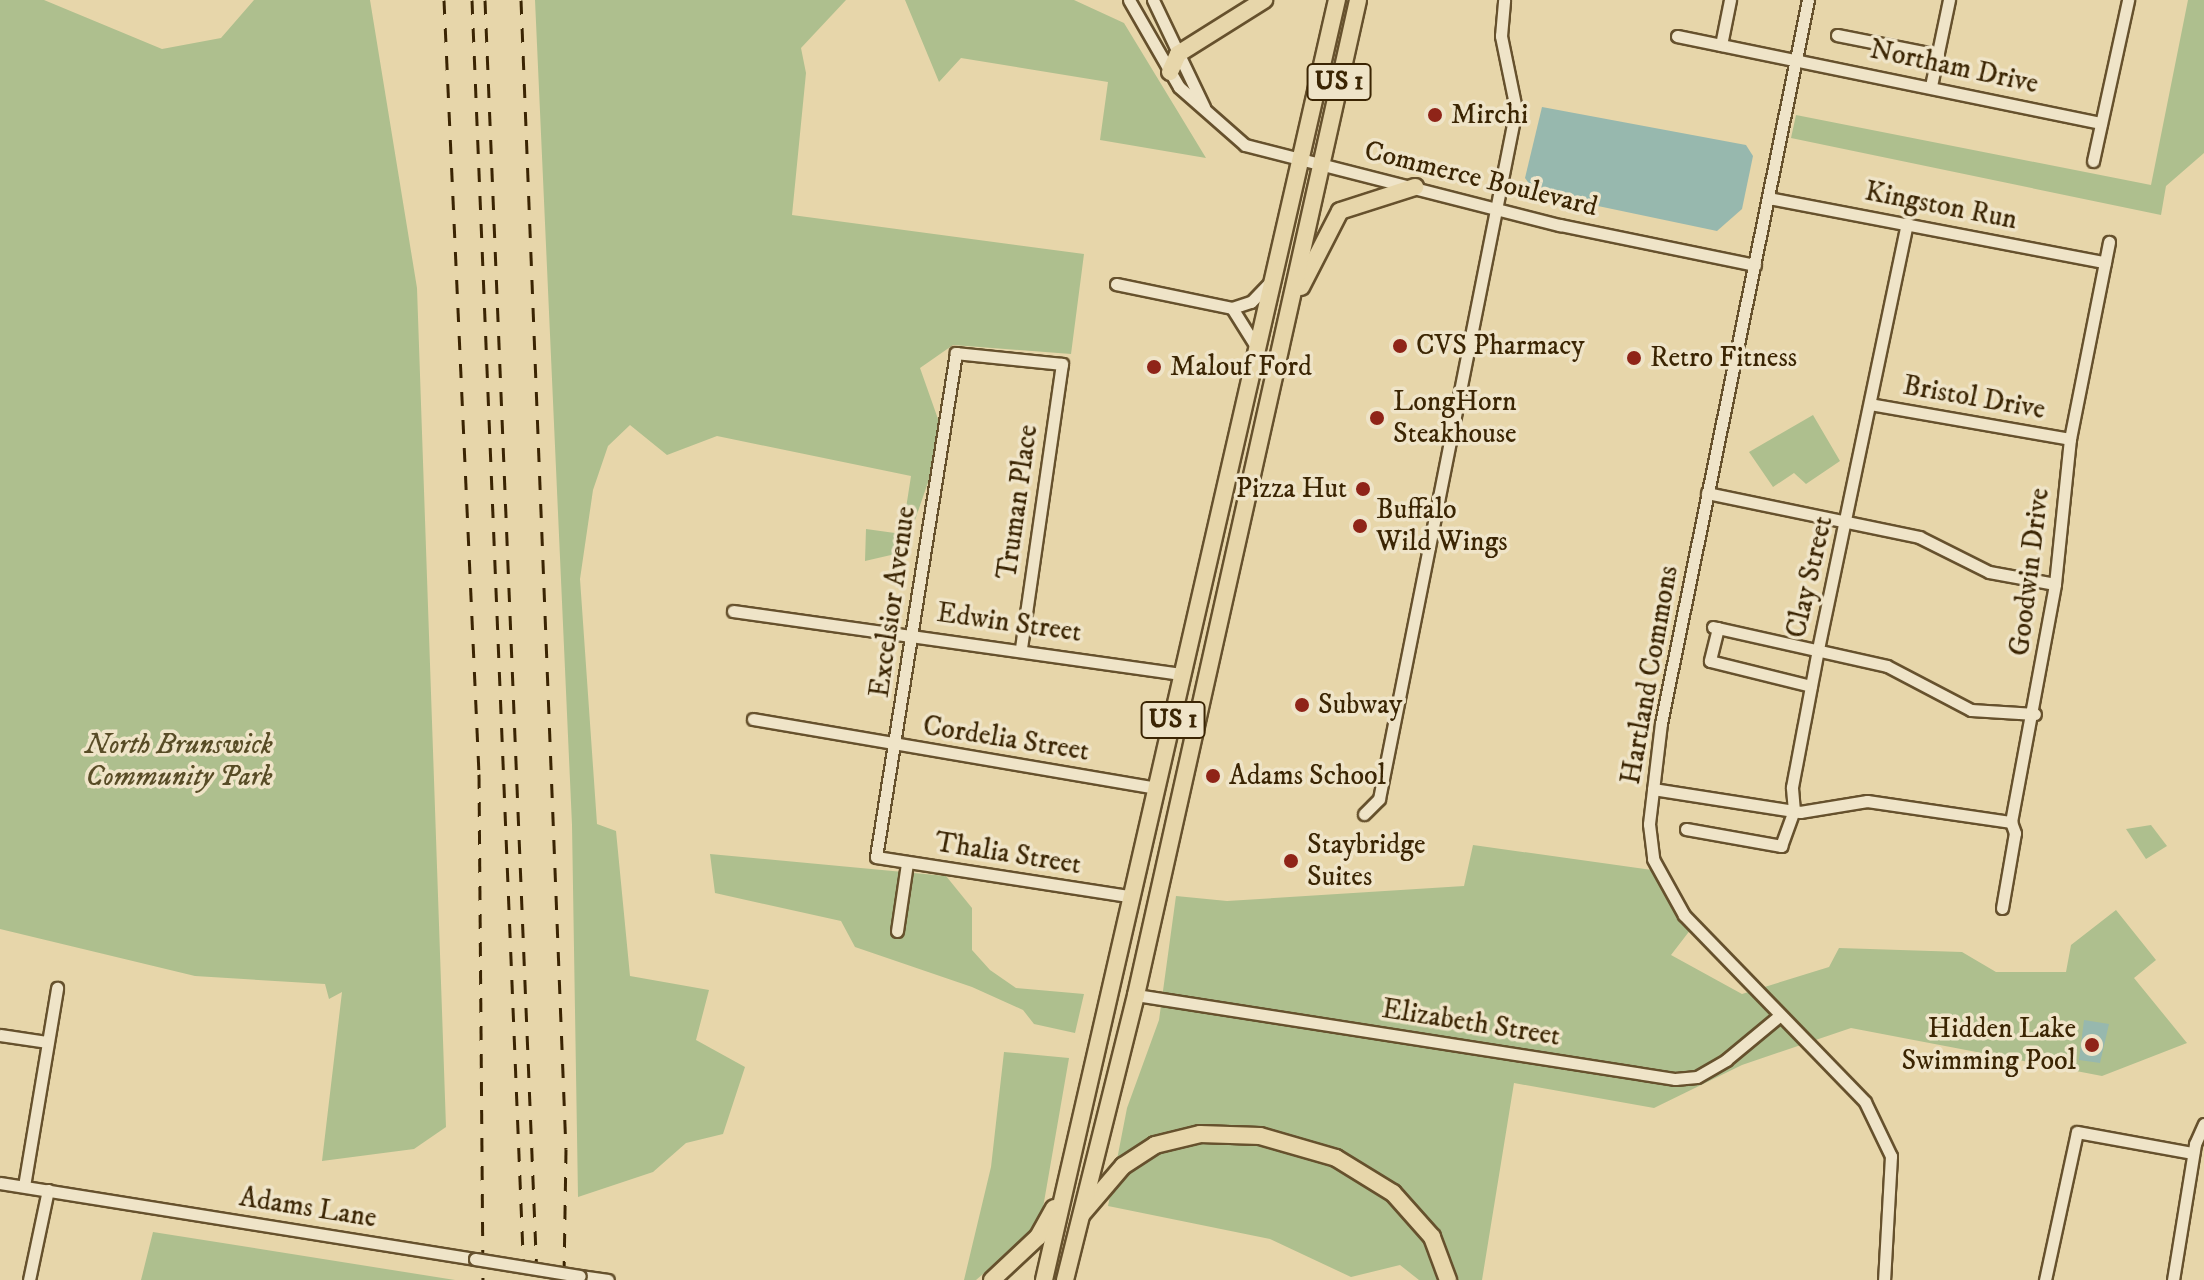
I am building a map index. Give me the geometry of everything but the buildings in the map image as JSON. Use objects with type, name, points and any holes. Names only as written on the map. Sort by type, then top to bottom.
[{"type":"highway","points":[[1170,72],[1178,54],[1264,0]]},
{"type":"highway","name":"US 1","points":[[1044,1280],[1337,0]]},
{"type":"highway","name":"US 1","points":[[1065,1280],[1136,995],[1358,0]]},
{"type":"highway","points":[[1286,322],[1340,211],[1415,187]]},
{"type":"highway","points":[[1078,1219],[1123,1166],[1155,1145],[1200,1134],[1260,1136],[1336,1158],[1393,1193],[1432,1237],[1448,1280]]},
{"type":"highway","points":[[992,1280],[1042,1232],[1067,1182]]},
{"type":"street","points":[[1119,0],[1144,30]]},
{"type":"street","name":"Commerce Boulevard","points":[[1129,0],[1170,72],[1207,114],[1237,141],[1301,160],[1497,208],[1755,265]]},
{"type":"street","name":"Commerce Boulevard","points":[[1153,0],[1207,114]]},
{"type":"street","points":[[1364,814],[1379,799],[1517,103],[1501,36],[1504,0]]},
{"type":"street","points":[[1721,45],[1730,0]]},
{"type":"street","name":"Hartland Commons","points":[[1808,0],[1707,493],[1653,789],[1653,859],[1665,888],[1779,1016],[1865,1102],[1891,1156],[1884,1280]]},
{"type":"street","points":[[1931,86],[1949,0]]},
{"type":"street","points":[[2093,161],[2128,0]]},
{"type":"street","points":[[1837,35],[1938,55]]},
{"type":"street","name":"Northam Drive","points":[[1677,36],[2101,123]]},
{"type":"street","name":"Kingston Run","points":[[1768,198],[2105,262]]},
{"type":"street","name":"Clay Street","points":[[1686,829],[1781,846],[1794,811],[1792,787],[1818,649],[1847,522],[1907,223]]},
{"type":"street","name":"Goodwin Drive","points":[[2002,908],[2015,833],[2011,822],[2035,714],[2055,584],[2070,439],[2109,242]]},
{"type":"street","points":[[1116,284],[1232,308],[1251,302],[1276,277]]},
{"type":"street","points":[[1232,308],[1258,351]]},
{"type":"street","name":"Excelsior Avenue","points":[[876,857],[915,634],[956,353],[1062,364]]},
{"type":"street","name":"Truman Place","points":[[1021,648],[1062,364]]},
{"type":"street","name":"Bristol Drive","points":[[1870,404],[2070,439]]},
{"type":"street","points":[[1707,493],[1933,542],[1989,572],[2055,584]]},
{"type":"street","name":"Edwin Street","points":[[733,611],[1021,648],[1183,674]]},
{"type":"street","points":[[1811,686],[1710,661],[1715,628],[1887,666],[1971,710],[2035,714]]},
{"type":"street","name":"Cordelia Street","points":[[753,719],[896,746],[1157,788]]},
{"type":"street","points":[[1653,789],[1794,811],[1867,801],[2011,822]]},
{"type":"street","name":"Thalia Street","points":[[876,857],[1133,897]]},
{"type":"street","points":[[897,931],[907,863]]},
{"type":"street","points":[[24,1186],[57,988]]},
{"type":"street","name":"Elizabeth Street","points":[[1136,995],[1675,1079],[1697,1077],[1726,1060],[1779,1016]]},
{"type":"street","points":[[0,1035],[47,1042]]},
{"type":"street","points":[[2173,1280],[2193,1153],[2204,1124]]},
{"type":"street","points":[[2045,1280],[2077,1132],[2193,1153]]},
{"type":"street","name":"Adams Lane","points":[[0,1183],[608,1280]]},
{"type":"street","points":[[29,1280],[48,1190]]},
{"type":"green space","name":"North Brunswick Community Park","points":[[0,0],[44,0],[162,49],[221,38],[254,0],[370,0],[417,288],[446,1127],[414,1149],[322,1161],[342,992],[329,999],[325,984],[195,976],[0,929]]},
{"type":"green space","points":[[535,0],[846,0],[801,48],[806,73],[792,215],[1084,254],[1071,354],[953,345],[920,368],[944,436],[904,552],[865,561],[866,529],[902,534],[911,476],[717,436],[667,455],[630,425],[608,446],[593,490],[580,579],[597,824],[616,831],[630,976],[709,990],[696,1040],[745,1067],[723,1134],[686,1143],[653,1172],[578,1197],[572,825]]},
{"type":"green space","points":[[905,0],[1074,0],[1124,23],[1206,158],[1100,140],[1108,82],[961,58],[939,82]]},
{"type":"green space","points":[[2188,0],[2204,0],[2204,153],[2166,186],[2161,215],[1791,138],[1796,115],[2151,185]]},
{"type":"green space","points":[[1813,415],[1840,461],[1806,484],[1794,473],[1773,487],[1749,452]]},
{"type":"green space","points":[[2151,825],[2167,846],[2146,859],[2126,829]]},
{"type":"green space","points":[[1473,845],[1652,870],[1691,929],[1671,955],[1742,994],[1829,967],[1839,948],[1962,952],[1996,972],[2066,972],[2071,945],[2116,910],[2156,960],[2134,978],[2187,1043],[2102,1076],[1851,1028],[1742,1065],[1654,1108],[1514,1083],[1482,1280],[1419,1280],[1400,1265],[1351,1277],[1270,1239],[1108,1206],[1127,1108],[1159,1020],[1176,896],[1227,901],[1464,886]]},
{"type":"green space","points":[[710,854],[946,876],[972,908],[972,950],[990,970],[1016,988],[1084,994],[1075,1033],[1034,1024],[1023,1010],[972,987],[855,947],[841,921],[715,893]]},
{"type":"green space","points":[[1004,1052],[1069,1058],[1040,1225],[976,1280],[964,1280],[991,1167]]},
{"type":"green space","points":[[153,1232],[455,1280],[141,1280]]},
{"type":"water","points":[[1542,107],[1746,145],[1753,156],[1742,209],[1717,231],[1536,193],[1525,178]]},
{"type":"water","name":"Hidden Lake Swimming Pool","points":[[2084,1020],[2109,1024],[2100,1063],[2079,1060]]},
{"type":"railway","points":[[444,0],[479,774],[483,1280]]},
{"type":"railway","points":[[472,0],[524,1280]]},
{"type":"railway","points":[[485,0],[537,1280]]},
{"type":"railway","points":[[521,0],[566,1149],[564,1280]]},
{"type":"place","name":"Mirchi","points":[[1435,115]]},
{"type":"place","name":"CVS Pharmacy","points":[[1400,346]]},
{"type":"place","name":"Retro Fitness","points":[[1634,358]]},
{"type":"place","name":"Malouf Ford","points":[[1154,367]]},
{"type":"place","name":"LongHorn Steakhouse","points":[[1377,418]]},
{"type":"place","name":"Pizza Hut","points":[[1363,489]]},
{"type":"place","name":"Buffalo Wild Wings","points":[[1360,526]]},
{"type":"place","name":"Subway","points":[[1302,705]]},
{"type":"place","name":"Adams School","points":[[1213,776]]},
{"type":"place","name":"Staybridge Suites","points":[[1291,861]]},
{"type":"place","name":"Hidden Lake Swimming Pool","points":[[2092,1045]]}]
